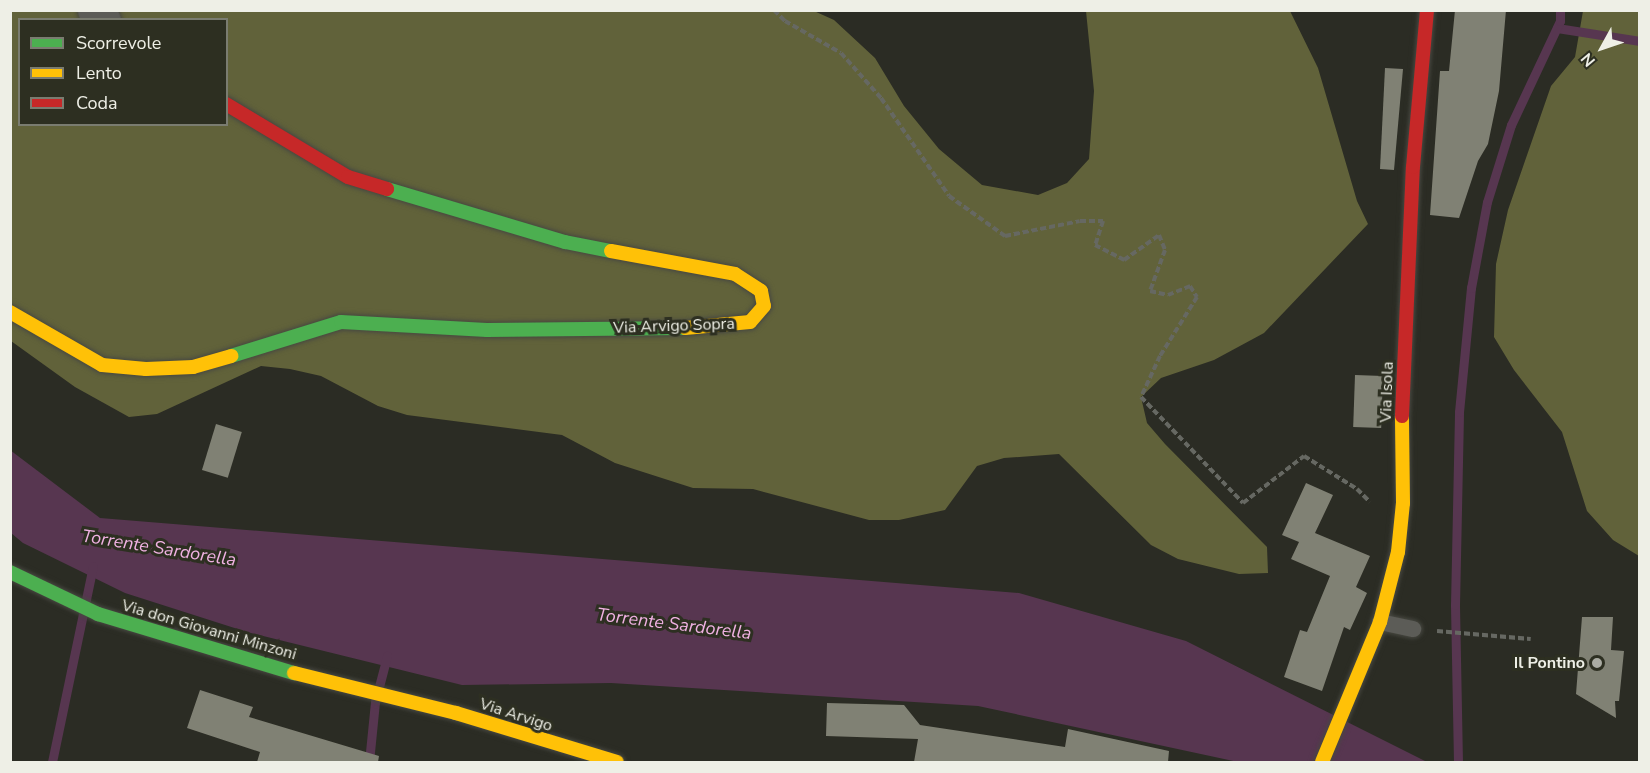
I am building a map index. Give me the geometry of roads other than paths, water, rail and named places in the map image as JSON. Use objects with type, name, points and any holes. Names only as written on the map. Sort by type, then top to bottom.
[{"type":"street","name":"Via Isola","points":[[1322,762],[1380,622],[1398,552],[1403,503],[1402,424],[1413,167],[1427,10]]},
{"type":"street","name":"Via Arvigo Sopra","points":[[10,312],[102,365],[146,369],[193,367],[342,322],[486,330],[700,328],[750,322],[764,306],[761,291],[735,274],[565,242],[348,177],[228,105]]},
{"type":"street","name":"Via don Giovanni Minzoni","points":[[10,572],[98,614],[246,661],[405,699]]},
{"type":"street","name":"Via Arvigo","points":[[405,699],[617,762]]},
{"type":"lane","points":[[1380,622],[1413,629]]},
{"type":"water","name":"Torrente Sardorella","points":[[10,450],[100,518],[1019,593],[1186,641],[1427,762],[1238,762],[978,706],[611,683],[462,685],[247,632],[125,593],[23,543],[11,533]]},
{"type":"waterway","points":[[1458,762],[1455,605],[1459,412],[1471,288],[1487,202],[1511,125],[1560,21],[1560,10]]},
{"type":"waterway","points":[[1557,28],[1640,41]]},
{"type":"waterway","points":[[52,762],[93,566]]},
{"type":"waterway","points":[[369,762],[375,702],[387,656]]},
{"type":"place","name":"Il Pontino","points":[[1597,663]]}]
